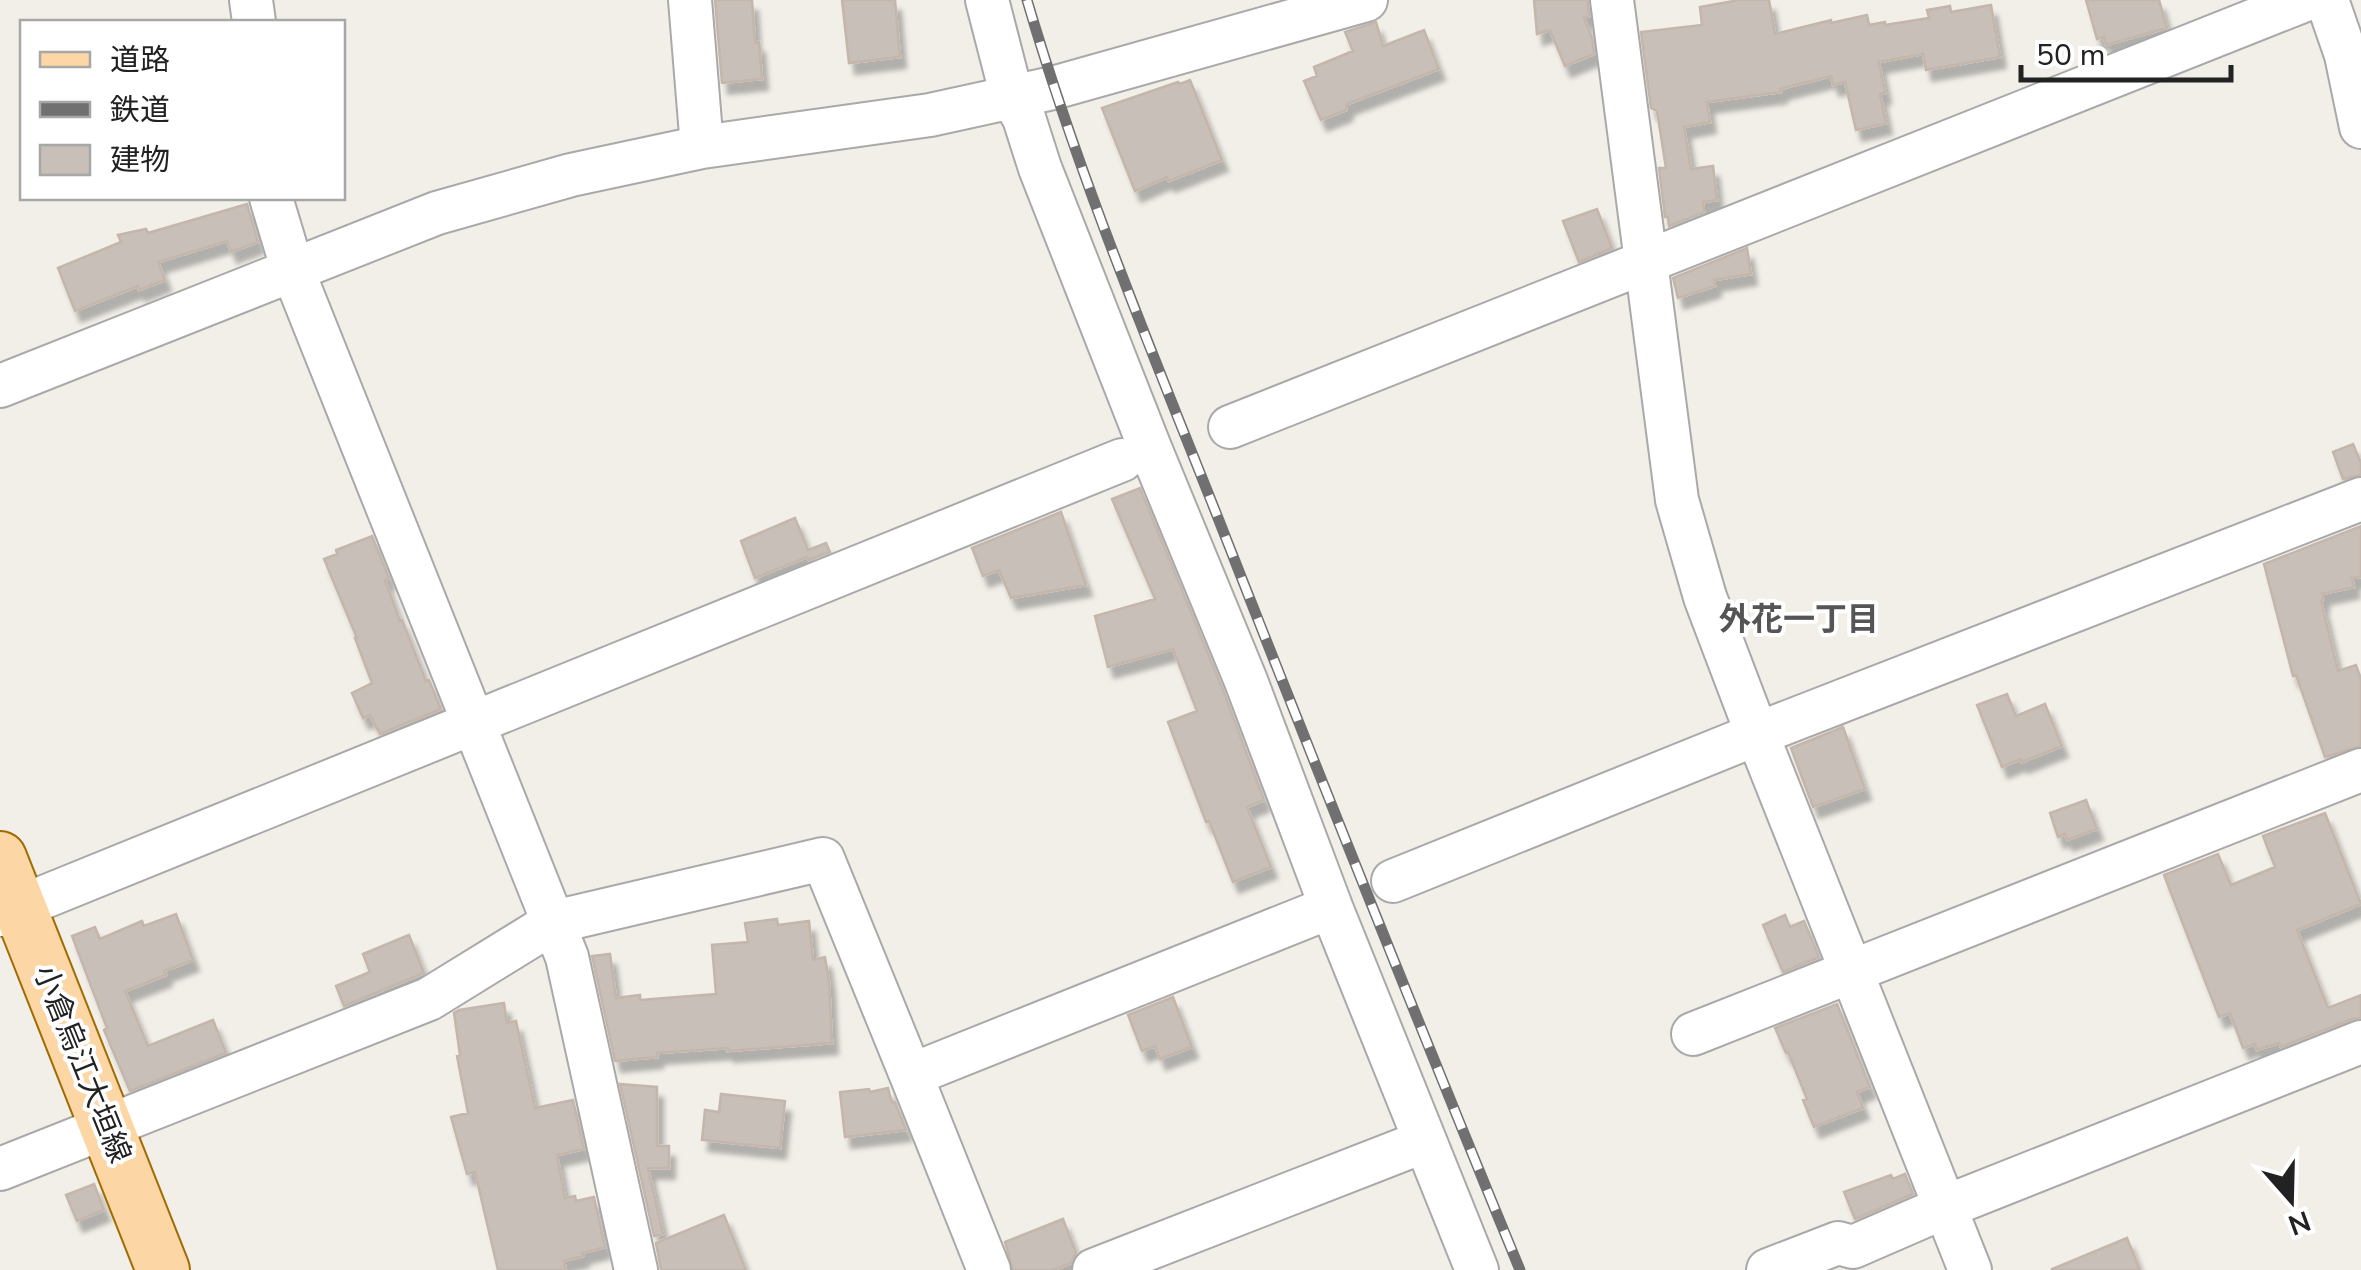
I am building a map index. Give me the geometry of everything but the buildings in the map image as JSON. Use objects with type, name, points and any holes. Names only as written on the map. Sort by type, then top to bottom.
[{"type":"main road","name":"小倉烏江大垣線","points":[[0,858],[10,912],[106,1127],[163,1270]]},
{"type":"street","points":[[690,0],[702,147]]},
{"type":"street","points":[[986,0],[1012,97],[1024,118],[1150,448],[1246,681],[1330,907],[1477,1270]]},
{"type":"street","points":[[1612,0],[1677,500],[1705,597],[1756,734],[1970,1270]]},
{"type":"street","points":[[1230,427],[2305,0]]},
{"type":"street","points":[[2327,0],[2346,55],[2361,127]]},
{"type":"street","points":[[0,386],[437,213],[571,174],[702,147],[930,114],[1012,97],[1103,75],[1343,3]]},
{"type":"street","points":[[272,200],[293,271],[567,957],[636,1270]]},
{"type":"street","points":[[10,912],[1122,460]]},
{"type":"street","points":[[1393,882],[1756,734],[2361,499]]},
{"type":"street","points":[[1693,1034],[2361,770]]},
{"type":"street","points":[[0,1169],[429,999],[554,922],[823,859],[989,1270]]},
{"type":"street","points":[[911,1075],[1330,907]]},
{"type":"street","points":[[1768,1270],[1838,1242],[1852,1246],[2361,1042]]},
{"type":"street","points":[[1094,1270],[1425,1140]]},
{"type":"railway","points":[[1027,0],[1069,132],[1141,326],[1520,1270]]},
{"type":"district","name":"外花一丁目","points":[[1799,619]]}]
